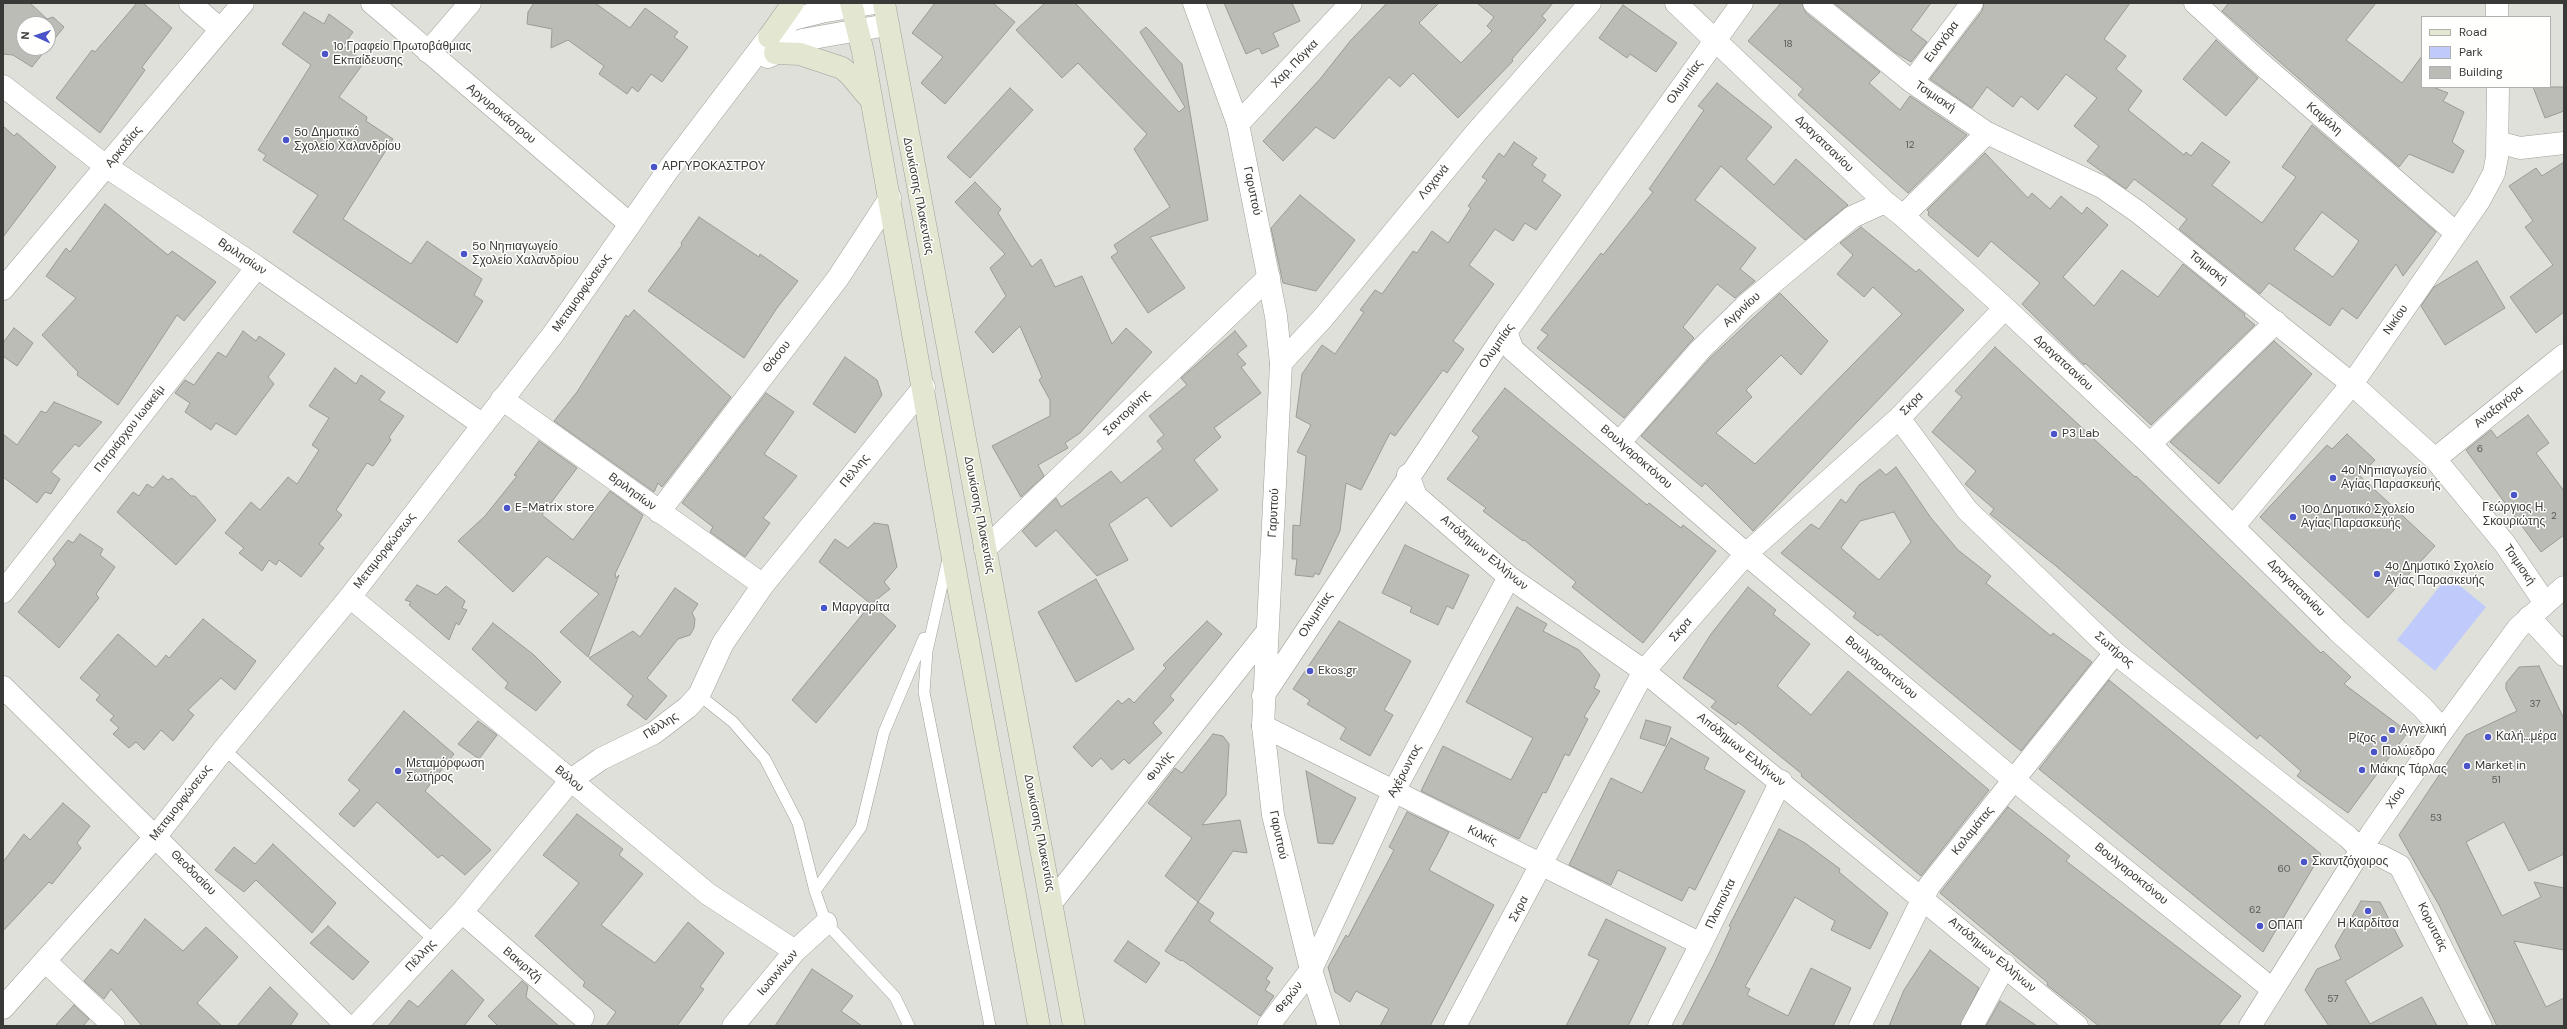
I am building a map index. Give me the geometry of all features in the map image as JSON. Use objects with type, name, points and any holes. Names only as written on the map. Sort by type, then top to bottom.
[{"type":"main road","points":[[793,3],[772,45],[842,68],[872,100]]},
{"type":"main road","name":"Δουκίσσης Πλακεντίας","points":[[884,3],[1074,1026]]},
{"type":"main road","points":[[852,5],[872,100],[890,198],[924,387],[950,548],[1039,1026]]},
{"type":"street","points":[[190,3],[220,29]]},
{"type":"street","name":"Αρκαδίας","points":[[3,289],[107,167],[243,3]]},
{"type":"street","name":"Αργυροκάστρου","points":[[372,3],[630,224]]},
{"type":"street","points":[[428,52],[470,3]]},
{"type":"street","name":"Μεταμορφώσεως","points":[[3,1008],[156,836],[224,750],[350,597],[554,333],[630,224],[742,74],[772,45],[793,19],[852,5],[875,3]]},
{"type":"street","name":"Γαρυττού","points":[[1194,3],[1238,124],[1269,276],[1281,363],[1263,697],[1263,726],[1273,815],[1311,970],[1329,1026]]},
{"type":"street","name":"Χαρ. Πόγκα","points":[[1238,124],[1351,3]]},
{"type":"street","name":"Λαχανά","points":[[1281,363],[1322,319],[1474,135],[1590,3]]},
{"type":"street","name":"Δραγατσανίου","points":[[1676,3],[1885,202],[1903,216],[2005,308],[2150,444],[2338,631],[2422,707],[2442,730]]},
{"type":"street","name":"Ολυμπίας","points":[[1263,697],[1408,476],[1506,332],[1742,3]]},
{"type":"street","name":"Τσιμισκή","points":[[1814,3],[1912,82],[1987,133],[2102,187],[2138,212],[2352,384],[2435,459],[2505,544],[2537,610],[2564,655]]},
{"type":"street","name":"Ευαγόρα","points":[[1912,82],[1972,3]]},
{"type":"street","name":"Καψάλη","points":[[2195,3],[2258,61],[2456,233]]},
{"type":"street","name":"Μεταμορφώσεως","points":[[772,45],[887,25]]},
{"type":"street","name":"Βριλησίων","points":[[3,86],[107,167],[257,267],[483,425]]},
{"type":"street","name":"Νικίου","points":[[2234,526],[2352,384],[2479,201],[2494,173],[2498,142],[2498,88]]},
{"type":"street","points":[[1903,216],[1987,133]]},
{"type":"street","points":[[2498,142],[2520,148],[2564,143]]},
{"type":"street","name":"Θάσου","points":[[659,512],[838,278],[890,198]]},
{"type":"street","name":"Αγρινίου","points":[[1619,443],[1700,350],[1745,306],[1852,217],[1885,202]]},
{"type":"street","name":"Πατριάρχου Ιωακείμ","points":[[3,592],[257,267]]},
{"type":"street","name":"Σαντορίνης","points":[[985,549],[1269,276]]},
{"type":"street","name":"Σκρα","points":[[1456,1026],[1644,671],[1746,554],[1899,418],[2005,308]]},
{"type":"street","points":[[2150,444],[2276,322]]},
{"type":"street","name":"Βουλγαροκτόνου","points":[[1506,332],[1513,350],[1746,554],[2014,780],[2272,989]]},
{"type":"street","name":"Αναξαγόρα","points":[[2435,459],[2564,355]]},
{"type":"street","name":"Πέλλης","points":[[356,1026],[462,912],[571,780],[601,759],[654,733],[688,707],[699,695],[724,643],[763,585],[924,387]]},
{"type":"street","name":"Βριλησίων","points":[[502,399],[763,585]]},
{"type":"street","name":"Σωτήρος","points":[[1899,418],[1967,510],[2115,653],[2342,832],[2361,850]]},
{"type":"street","name":"Απόδημων Ελλήνων","points":[[1408,476],[1416,496],[1509,577],[1644,671],[1781,781],[2077,1026]]},
{"type":"street","name":"Αχέρωντος","points":[[1311,970],[1393,792],[1509,577]]},
{"type":"street","name":"Χίου","points":[[2250,1026],[2361,850],[2442,730],[2537,610],[2564,587]]},
{"type":"street","name":"Βόλου","points":[[350,597],[708,894],[795,951]]},
{"type":"street","name":"Φυλής","points":[[1052,902],[1267,632]]},
{"type":"street","name":"Καλαμάτας","points":[[1860,1026],[1922,897],[2115,653]]},
{"type":"street","name":"Θεοδοσίου","points":[[3,687],[156,836],[347,1026]]},
{"type":"street","name":"Κιλκίς","points":[[1263,726],[1701,944]]},
{"type":"street","name":"Πλαπούτα","points":[[1659,1026],[1781,781]]},
{"type":"street","name":"Κορυτσάς","points":[[2361,850],[2381,856],[2400,866],[2481,1026]]},
{"type":"street","name":"Βακιρτζή","points":[[462,912],[582,1018]]},
{"type":"street","name":"Ιωαννίνων","points":[[733,1026],[795,951],[826,923]]},
{"type":"street","points":[[45,961],[114,1026]]},
{"type":"street","points":[[1972,1026],[2005,965]]},
{"type":"street","name":"Φερών","points":[[1268,1026],[1311,970]]},
{"type":"lane","points":[[950,548],[927,651],[924,692],[990,1026]]},
{"type":"lane","points":[[814,891],[861,827],[884,732],[934,617]]},
{"type":"lane","points":[[699,695],[733,722],[765,759],[798,822],[814,891],[826,923],[895,997],[909,1026]]},
{"type":"lane","points":[[224,750],[435,941]]},
{"type":"green space","points":[[2448,576],[2486,607],[2435,671],[2397,640]]},
{"type":"building","points":[[3,3],[30,3],[44,16],[16,16],[16,56],[41,56],[32,67],[13,55],[3,54]]},
{"type":"building","points":[[137,3],[143,3],[172,28],[142,67],[145,70],[100,133],[56,98],[92,50],[95,52]]},
{"type":"building","points":[[534,3],[595,3],[630,28],[645,8],[678,32],[674,37],[688,47],[662,82],[651,74],[638,92],[632,87],[627,94],[599,74],[604,66],[568,40],[551,48],[552,29],[527,24],[528,12]]},
{"type":"building","points":[[935,3],[993,3],[1015,22],[945,104],[921,83],[943,57],[912,33]]},
{"type":"building","points":[[1045,3],[1075,3],[1179,112],[1185,107],[1140,32],[1146,27],[1182,64],[1208,220],[1150,237],[1185,288],[1148,313],[1111,257],[1118,252],[1114,245],[1170,207],[1134,149],[1147,134],[1078,63],[1062,78],[1016,30]]},
{"type":"building","points":[[1224,3],[1292,3],[1300,21],[1273,33],[1279,46],[1262,54],[1259,48],[1246,54]]},
{"type":"building","points":[[1387,3],[1439,3],[1419,23],[1461,63],[1492,31],[1487,26],[1494,17],[1477,3],[1553,3],[1542,16],[1546,20],[1512,59],[1513,61],[1458,118],[1413,73],[1400,87],[1389,77],[1334,139],[1316,127],[1283,161],[1263,141],[1320,79],[1351,40]]},
{"type":"building","points":[[1781,3],[1802,3],[1806,13],[1880,72],[1869,83],[1900,110],[1910,96],[1967,135],[1908,193],[1798,95],[1803,89],[1748,41]]},
{"type":"building","points":[[1834,3],[1931,3],[1911,30],[1927,42],[1911,62],[1896,53]]},
{"type":"building","points":[[1984,3],[2130,3],[2104,39],[2126,56],[2116,69],[2142,91],[2128,110],[2184,155],[2186,152],[2191,156],[2202,142],[2230,162],[2212,185],[2262,223],[2296,177],[2282,167],[2312,125],[2436,232],[2403,276],[2396,264],[2357,319],[2342,308],[2330,326],[2269,283],[2260,294],[2179,229],[2187,219],[2134,179],[2126,189],[2087,161],[2099,146],[2074,126],[2097,98],[2066,74],[2038,110],[2021,96],[2013,107],[1987,87],[1972,108],[1930,79],[1982,11]],"holes":[[[2322,212],[2359,241],[2333,277],[2294,249]]]},
{"type":"building","points":[[2229,3],[2376,3],[2346,40],[2402,83],[2421,57],[2421,88],[2436,88],[2448,93],[2443,101],[2464,112],[2452,142],[2464,151],[2453,173],[2409,154],[2399,167],[2222,11]]},
{"type":"building","points":[[1623,5],[1677,43],[1656,72],[1630,54],[1627,58],[1599,38]]},
{"type":"building","points":[[304,12],[324,24],[329,14],[353,32],[343,46],[365,61],[339,97],[367,117],[366,121],[393,139],[343,219],[411,264],[427,241],[482,279],[474,295],[483,301],[457,343],[293,232],[318,195],[263,160],[266,155],[258,150],[311,65],[282,44]]},
{"type":"building","points":[[56,20],[64,27],[56,37]]},
{"type":"building","points":[[2216,40],[2258,78],[2226,116],[2183,79]]},
{"type":"building","points":[[1717,83],[1772,127],[1746,159],[1774,185],[1796,159],[1848,205],[1805,240],[1721,166],[1695,200],[1756,248],[1740,269],[1755,281],[1735,298],[1717,284],[1683,327],[1694,338],[1624,418],[1537,348],[1548,335],[1541,330],[1601,253],[1603,255],[1653,192],[1649,189],[1704,110],[1698,106]]},
{"type":"building","points":[[2564,87],[2564,111],[2545,118],[2533,88]]},
{"type":"building","points":[[1010,88],[1033,110],[970,178],[947,157]]},
{"type":"building","points":[[3,126],[14,136],[17,133],[56,167],[3,237]]},
{"type":"building","points":[[1514,142],[1537,158],[1532,165],[1546,175],[1542,181],[1561,195],[1536,230],[1525,223],[1513,241],[1495,229],[1469,265],[1494,284],[1453,341],[1464,349],[1447,373],[1443,370],[1395,436],[1390,433],[1361,490],[1346,483],[1340,531],[1319,575],[1315,573],[1313,577],[1295,575],[1297,559],[1292,559],[1293,525],[1300,526],[1306,456],[1297,452],[1311,425],[1296,417],[1302,374],[1322,345],[1335,354],[1364,312],[1360,310],[1375,290],[1382,294],[1413,251],[1417,253],[1432,231],[1448,243],[1471,208],[1468,206],[1487,180],[1482,177],[1499,153],[1504,157]]},
{"type":"building","points":[[1985,153],[2028,198],[2032,193],[2050,209],[2061,196],[2082,214],[2087,207],[2108,225],[2063,277],[2094,306],[2122,270],[2158,297],[2183,264],[2245,314],[2244,316],[2255,325],[2151,425],[2085,363],[2084,365],[2022,304],[2040,283],[1991,241],[1978,257],[1928,215],[1929,212],[1927,210]]},
{"type":"building","points":[[2564,162],[2564,312],[2536,333],[2510,297],[2553,265],[2525,227],[2533,221],[2509,186],[2536,168],[2542,176]]},
{"type":"building","points":[[975,182],[1001,209],[998,213],[1032,267],[1041,259],[1055,287],[1082,276],[1112,344],[1126,328],[1152,352],[1080,433],[1065,443],[1068,448],[1038,465],[1044,476],[1021,497],[992,446],[1050,416],[1050,400],[1039,380],[1042,377],[1020,326],[993,353],[975,332],[1006,296],[990,268],[1005,254],[955,202]]},
{"type":"building","points":[[1300,195],[1355,240],[1316,291],[1283,283],[1271,228]]},
{"type":"building","points":[[105,204],[168,255],[172,251],[216,282],[184,321],[177,315],[118,405],[77,375],[78,372],[42,335],[76,298],[46,276],[66,248],[70,252]]},
{"type":"building","points":[[699,217],[759,257],[760,254],[798,281],[777,308],[744,358],[648,291],[682,245],[681,243]]},
{"type":"building","points":[[1861,227],[1916,272],[1919,269],[1964,310],[1753,531],[1705,483],[1702,487],[1641,436],[1709,359],[1780,293],[1828,341],[1801,375],[1781,355],[1746,390],[1752,397],[1716,433],[1755,464],[1902,314],[1873,287],[1864,297],[1837,274],[1853,255],[1840,243]]},
{"type":"building","points":[[2477,261],[2505,308],[2445,345],[2421,306],[2434,287]]},
{"type":"building","points":[[634,310],[731,397],[662,487],[658,483],[654,492],[554,421],[577,392],[626,315],[628,317]]},
{"type":"building","points":[[14,328],[33,343],[17,366],[3,356],[3,343]]},
{"type":"building","points":[[243,331],[256,341],[259,336],[285,354],[268,377],[274,384],[236,435],[216,423],[211,430],[185,412],[190,403],[175,393],[185,380],[194,385],[218,352],[226,357]]},
{"type":"building","points":[[1235,331],[1247,346],[1237,354],[1246,364],[1241,367],[1261,393],[1214,428],[1221,437],[1194,460],[1218,490],[1171,527],[1147,497],[1109,524],[1128,560],[1097,576],[1056,530],[1036,547],[1022,531],[1056,498],[1061,507],[1111,471],[1121,483],[1163,449],[1157,441],[1164,435],[1149,416],[1187,385],[1181,378]]},
{"type":"building","points":[[2274,341],[2312,374],[2219,484],[2170,442]]},
{"type":"building","points":[[1995,347],[2135,477],[2136,476],[2321,653],[2323,651],[2351,677],[2344,684],[2408,732],[2348,813],[2297,776],[2301,771],[2260,735],[2257,739],[2056,566],[1990,514],[1994,509],[1965,484],[1976,471],[1932,432],[1962,397],[1955,391]]},
{"type":"building","points":[[845,357],[877,380],[882,395],[855,433],[813,404]]},
{"type":"building","points":[[335,368],[356,384],[361,375],[385,392],[379,400],[404,416],[389,437],[391,440],[373,466],[367,463],[336,510],[342,515],[319,544],[324,548],[301,577],[279,560],[276,565],[269,560],[262,571],[239,553],[244,548],[225,533],[251,502],[260,510],[288,477],[297,484],[319,450],[312,445],[329,418],[309,406]]},
{"type":"building","points":[[1505,388],[1647,505],[1649,503],[1681,528],[1683,525],[1716,551],[1643,643],[1572,587],[1576,582],[1524,540],[1523,541],[1483,511],[1486,508],[1447,479],[1479,437],[1472,431]]},
{"type":"building","points":[[766,393],[794,412],[764,454],[797,476],[763,518],[770,523],[745,557],[710,532],[713,527],[682,503]]},
{"type":"building","points":[[54,402],[102,422],[79,447],[75,444],[51,472],[60,479],[51,494],[45,492],[37,503],[3,477],[3,434],[17,445],[41,411],[46,413]]},
{"type":"building","points":[[2528,415],[2549,443],[2536,453],[2564,491],[2564,535],[2541,552],[2466,450],[2491,430],[2497,438]]},
{"type":"building","points":[[2347,434],[2375,460],[2360,476],[2435,546],[2368,618],[2260,517],[2327,445],[2332,449]]},
{"type":"building","points":[[539,441],[577,468],[542,515],[573,540],[610,491],[643,515],[615,574],[616,578],[619,575],[588,657],[560,632],[599,594],[547,556],[513,592],[458,541],[485,516],[517,476],[514,475]]},
{"type":"building","points":[[1896,467],[1931,518],[1958,550],[1991,576],[1986,583],[2051,636],[2053,633],[2092,662],[2021,751],[1880,634],[1878,636],[1853,617],[1856,613],[1781,553],[1811,524],[1819,529],[1841,499],[1846,503],[1859,485],[1880,469],[1886,475]],"holes":[[[1894,512],[1911,542],[1879,580],[1841,548],[1860,521]]]},
{"type":"building","points":[[163,476],[168,480],[172,478],[191,496],[195,496],[216,520],[176,565],[117,512],[133,492],[139,496],[147,484],[153,488]]},
{"type":"building","points":[[874,523],[888,525],[897,567],[884,582],[890,589],[871,604],[819,562],[835,539],[848,548]]},
{"type":"building","points":[[80,534],[103,549],[100,555],[115,567],[96,594],[99,598],[59,648],[18,612],[56,564],[53,559],[68,540],[73,543]]},
{"type":"building","points":[[1405,545],[1469,575],[1453,609],[1447,606],[1438,625],[1410,612],[1412,607],[1382,593]]},
{"type":"building","points":[[1096,579],[1134,649],[1076,682],[1038,612]]},
{"type":"building","points":[[417,585],[437,595],[446,586],[465,601],[462,608],[467,610],[459,625],[456,623],[449,640],[409,605],[411,602],[405,600]]},
{"type":"building","points":[[1748,587],[1776,610],[1773,614],[1810,644],[1777,686],[1811,715],[1848,671],[1989,790],[1921,876],[1801,776],[1802,774],[1738,722],[1736,725],[1711,707],[1716,701],[1683,678],[1711,634]]},
{"type":"building","points":[[675,588],[698,604],[692,613],[695,619],[694,628],[690,635],[678,639],[647,678],[667,696],[646,720],[627,705],[633,696],[589,658],[633,631],[640,637]]},
{"type":"building","points":[[871,604],[896,626],[816,723],[792,700]]},
{"type":"building","points":[[1517,607],[1547,624],[1543,631],[1579,650],[1600,675],[1594,688],[1600,691],[1584,717],[1588,719],[1569,756],[1565,754],[1546,793],[1543,792],[1519,839],[1421,791],[1443,746],[1511,780],[1533,738],[1466,702]]},
{"type":"building","points":[[203,619],[256,661],[235,690],[221,678],[188,710],[194,715],[173,741],[161,730],[144,750],[136,742],[129,748],[113,734],[119,728],[110,720],[114,716],[96,700],[100,695],[80,678],[118,634],[156,667],[166,655],[169,658]]},
{"type":"building","points":[[1207,621],[1222,634],[1170,696],[1174,700],[1153,723],[1162,733],[1129,764],[1124,759],[1112,770],[1101,758],[1092,767],[1073,747],[1118,700],[1122,704],[1129,698],[1134,703],[1166,668],[1163,665]]},
{"type":"building","points":[[1339,621],[1411,661],[1384,710],[1393,715],[1370,756],[1340,739],[1346,728],[1307,704],[1310,700],[1293,689]]},
{"type":"building","points":[[493,623],[534,655],[561,682],[536,711],[505,688],[508,683],[472,649]]},
{"type":"building","points":[[2539,666],[2564,719],[2564,854],[2529,871],[2504,822],[2466,842],[2502,916],[2541,897],[2534,882],[2564,888],[2564,950],[2514,941],[2546,1007],[2564,998],[2564,1026],[2497,1026],[2439,905],[2399,835],[2466,735],[2517,711],[2506,689],[2506,683],[2519,667]]},
{"type":"building","points":[[2109,680],[2321,854],[2263,952],[2039,769]]},
{"type":"building","name":"Μεταμόρφωση Σωτήρος","points":[[404,711],[454,754],[425,791],[491,850],[465,875],[442,855],[438,858],[377,802],[354,827],[339,814],[360,790],[348,780]]},
{"type":"building","points":[[1646,720],[1671,727],[1665,746],[1640,738]]},
{"type":"building","points":[[478,721],[497,735],[479,759],[458,744]]},
{"type":"building","points":[[1213,734],[1223,736],[1229,744],[1226,795],[1202,825],[1240,820],[1247,853],[1233,851],[1198,902],[1165,876],[1192,838],[1148,803],[1175,768],[1182,773]]},
{"type":"building","points":[[1671,738],[1709,758],[1704,769],[1745,791],[1695,890],[1689,887],[1682,901],[1618,870],[1611,885],[1569,865],[1611,778],[1642,793]]},
{"type":"building","points":[[1306,771],[1356,798],[1333,844],[1318,843]]},
{"type":"building","points":[[63,803],[90,826],[77,843],[81,848],[52,884],[49,882],[3,931],[3,862],[24,834],[30,840]]},
{"type":"building","points":[[2008,807],[2070,856],[2066,861],[2241,996],[2218,1026],[2099,1026],[2047,985],[2048,983],[1940,893]]},
{"type":"building","points":[[1407,812],[1449,832],[1429,870],[1494,905],[1430,1026],[1380,1026],[1389,1009],[1356,991],[1350,1002],[1335,992],[1328,967],[1346,935],[1348,937],[1394,850],[1389,847]]},
{"type":"building","points":[[577,814],[623,849],[619,855],[643,874],[601,925],[655,963],[688,922],[724,953],[700,987],[704,989],[677,1026],[606,1026],[616,1012],[583,986],[585,982],[535,936],[579,883],[543,855]]},
{"type":"building","points":[[1779,829],[1805,843],[1840,869],[1839,872],[1888,913],[1870,949],[1831,930],[1835,921],[1795,897],[1745,987],[1750,989],[1747,995],[1788,1016],[1811,968],[1851,988],[1833,1026],[1682,1026],[1714,964],[1731,927],[1729,926]]},
{"type":"building","points":[[273,844],[336,903],[312,933],[256,880],[244,892],[215,870],[234,847],[255,864]]},
{"type":"building","points":[[2361,901],[2380,902],[2403,946],[2345,981],[2370,1024],[2422,997],[2437,1026],[2329,1026],[2305,990],[2317,969],[2341,959],[2335,946]]},
{"type":"building","points":[[1198,902],[1214,913],[1209,921],[1273,968],[1266,979],[1270,982],[1265,990],[1274,996],[1260,1016],[1182,960],[1181,961],[1165,951]]},
{"type":"building","points":[[145,919],[183,951],[206,927],[238,957],[197,1003],[222,1026],[142,1026],[111,989],[104,999],[84,981],[111,949],[118,954]]},
{"type":"building","points":[[1606,919],[1666,948],[1628,1026],[1566,1026],[1599,960],[1588,955]]},
{"type":"building","points":[[328,926],[369,962],[353,980],[310,943]]},
{"type":"building","points":[[1128,941],[1160,963],[1146,983],[1114,961]]},
{"type":"building","points":[[1930,950],[1979,988],[1960,1026],[1889,1026],[1904,990]]},
{"type":"building","points":[[812,969],[853,996],[841,1011],[862,1026],[775,1026]]},
{"type":"building","points":[[452,970],[484,1000],[464,1026],[388,1026],[409,1000],[418,1007]]},
{"type":"building","points":[[522,981],[528,986],[526,997],[559,1026],[498,1026],[488,1016]]},
{"type":"building","points":[[270,987],[298,1014],[290,1026],[237,1026]]},
{"type":"building","points":[[2000,1001],[2037,1026],[1986,1026]]},
{"type":"building","points":[[74,1005],[89,1019],[83,1026],[55,1026]]},
{"type":"place","name":"1ο Γραφείο Πρωτοβάθμιας Εκπαίδευσης","points":[[325,54]]},
{"type":"place","name":"5ο Δημοτικό Σχολείο Χαλανδρίου","points":[[286,140]]},
{"type":"place","name":"ΑΡΓΥΡΟΚΑΣΤΡΟΥ","points":[[654,167]]},
{"type":"place","name":"5ο Νηπιαγωγείο Σχολείο Χαλανδρίου","points":[[464,254]]},
{"type":"place","name":"P3 Lab","points":[[2054,434]]},
{"type":"place","name":"4ο Νηπιαγωγείο Αγίας Παρασκευής","points":[[2333,478]]},
{"type":"place","name":"Γεώργιος Η. Σκουριώτης","points":[[2514,495]]},
{"type":"place","name":"E-Matrix store","points":[[507,508]]},
{"type":"place","name":"10ο Δημοτικό Σχολείο Αγίας Παρασκευής","points":[[2293,517]]},
{"type":"place","name":"4ο Δημοτικό Σχολείο Αγίας Παρασκευής","points":[[2377,574]]},
{"type":"place","name":"Μαργαρίτα","points":[[824,608]]},
{"type":"place","name":"Ekos.gr","points":[[1310,671]]},
{"type":"place","name":"Αγγελική","points":[[2392,730]]},
{"type":"place","name":"Καλή...μέρα","points":[[2488,737]]},
{"type":"place","name":"Ρίζος","points":[[2384,739]]},
{"type":"place","name":"Πολύεδρο","points":[[2374,752]]},
{"type":"place","name":"Market in","points":[[2467,766]]},
{"type":"place","name":"Μάκης Τάρλας","points":[[2362,770]]},
{"type":"place","name":"Μεταμόρφωση Σωτήρος","points":[[398,771]]},
{"type":"place","name":"Σκαντζόχοιρος","points":[[2304,862]]},
{"type":"place","name":"Η Καρδίτσα","points":[[2368,911]]},
{"type":"place","name":"ΟΠΑΠ","points":[[2260,926]]}]
